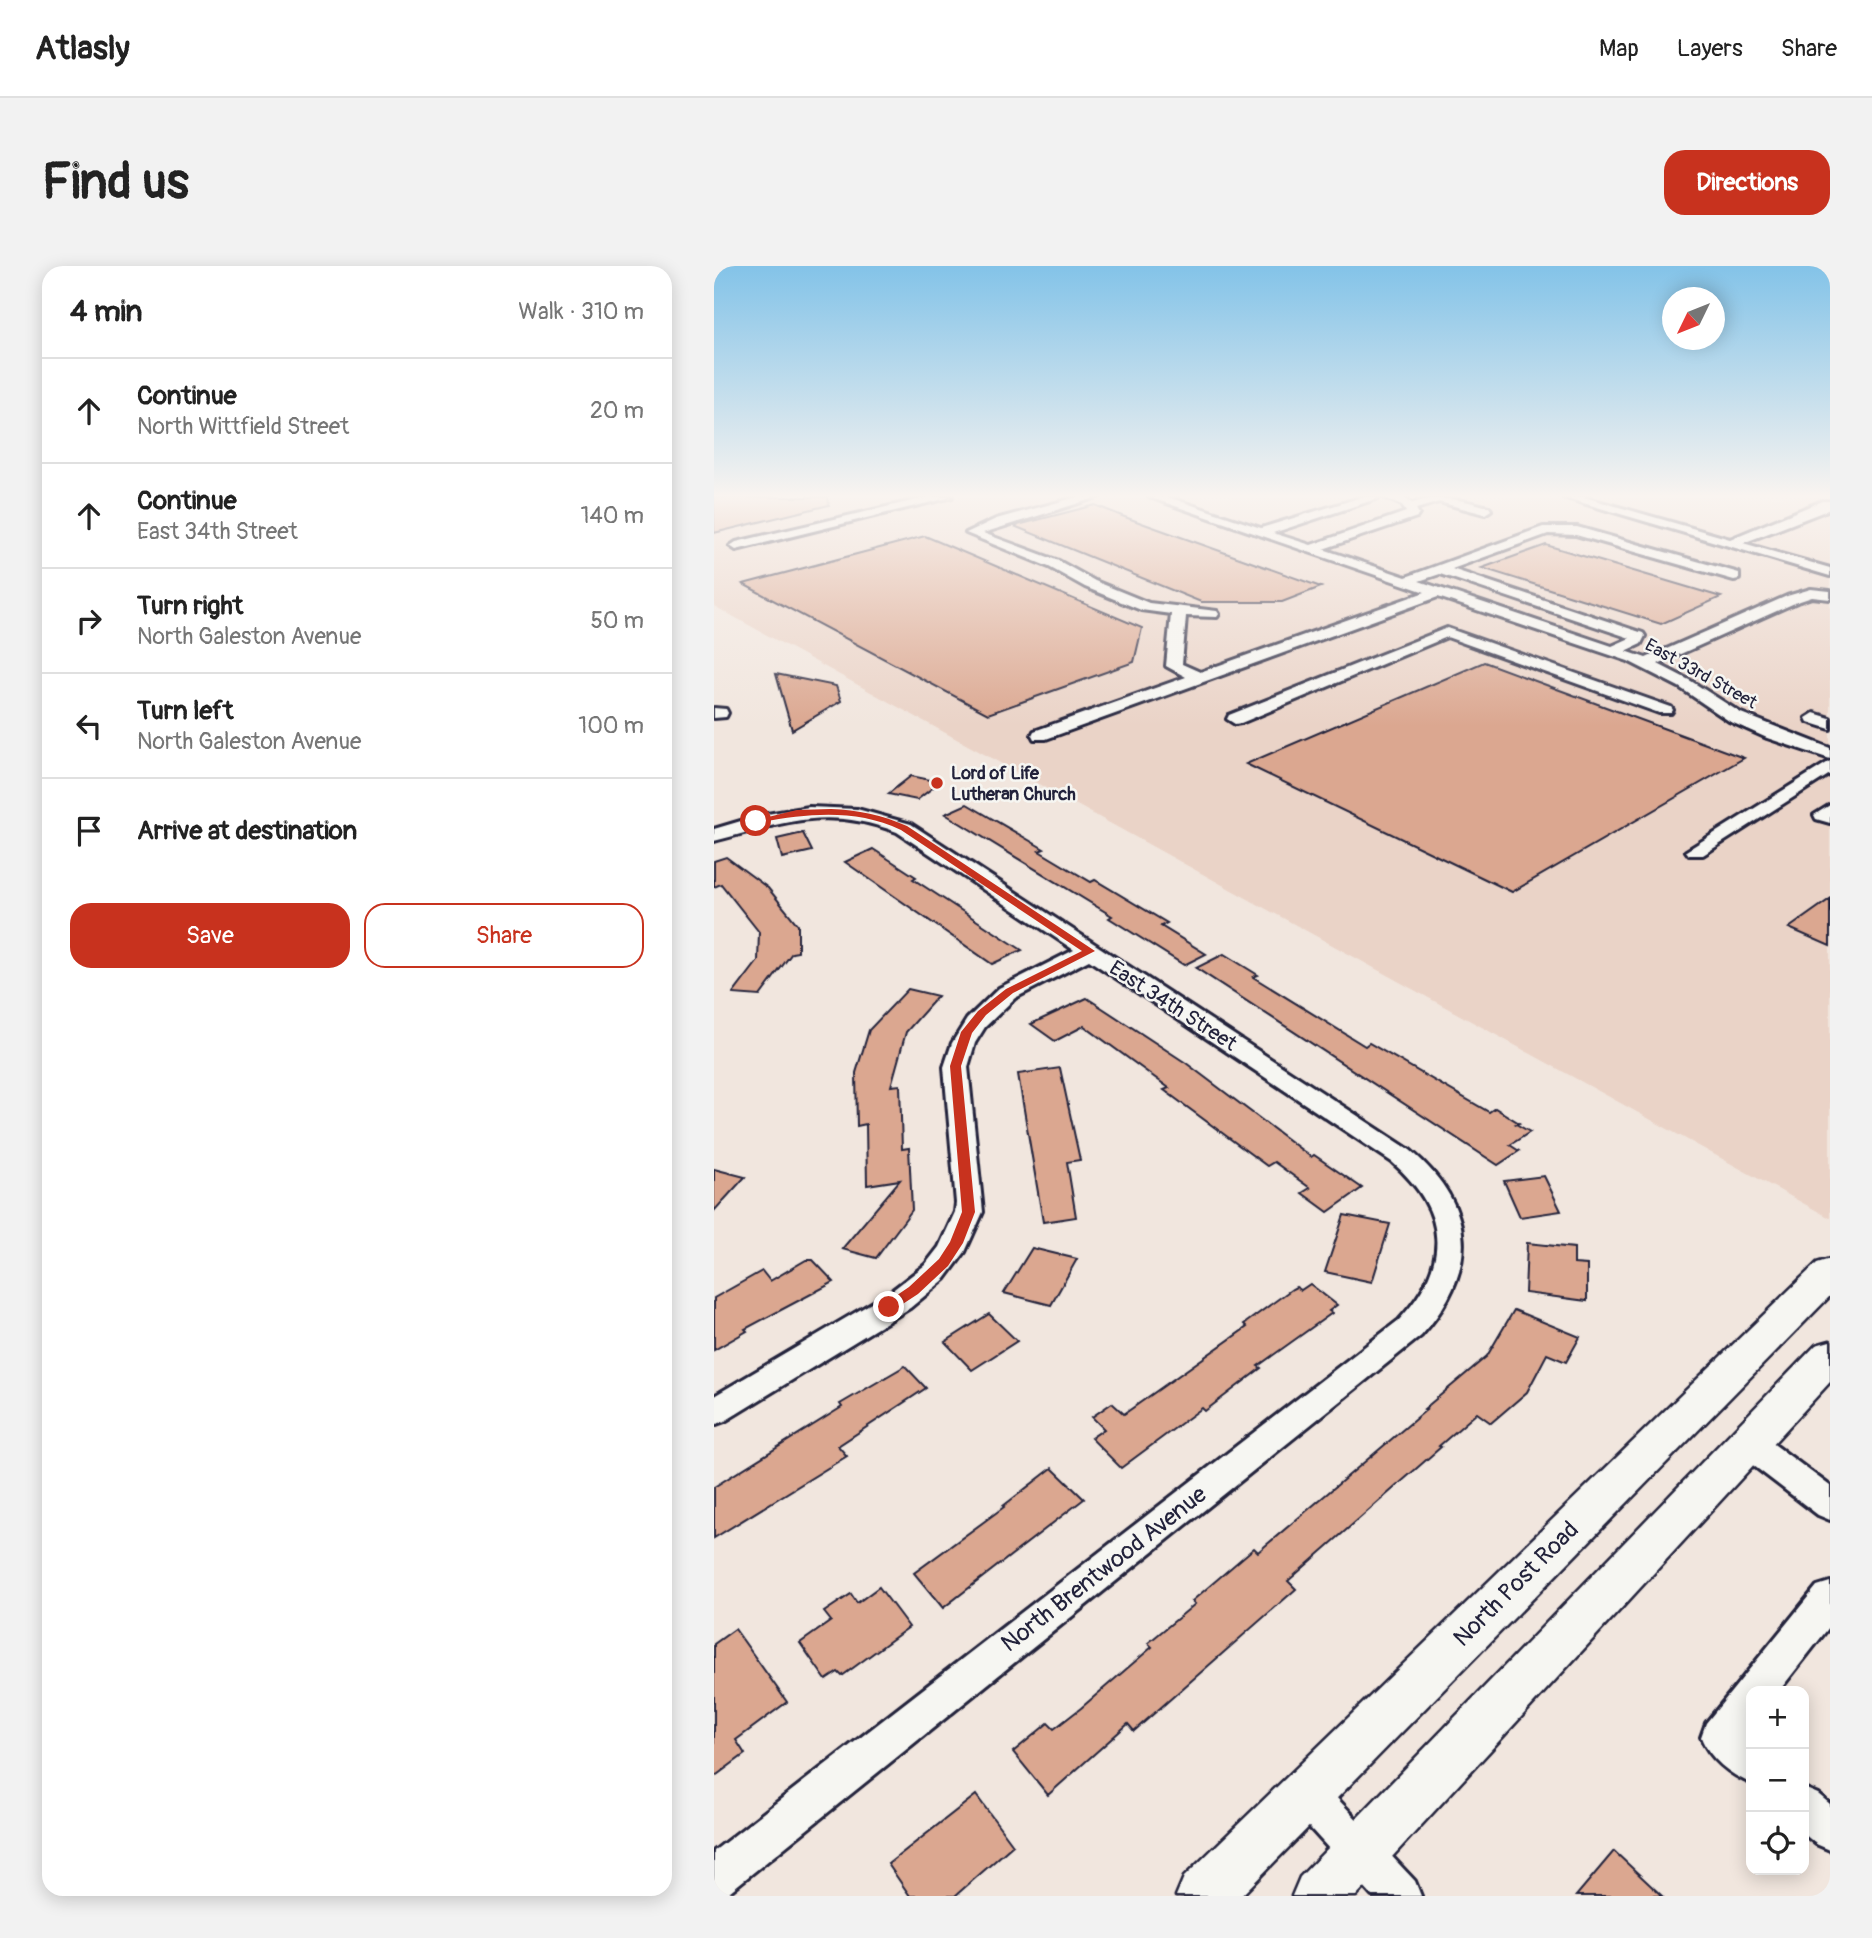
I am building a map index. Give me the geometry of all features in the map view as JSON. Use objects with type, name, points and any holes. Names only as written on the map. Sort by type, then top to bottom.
[{"type":"main road","name":"North Post Road","points":[[1203,1896],[1830,1273]]},
{"type":"main road","points":[[1319,1896],[1830,1356]]},
{"type":"street","points":[[1070,573],[1146,607],[1212,614]]},
{"type":"street","name":"East 33rd Street","points":[[1383,573],[1646,664],[1685,684],[1735,717],[1830,754]]},
{"type":"street","points":[[1407,581],[1428,573]]},
{"type":"street","points":[[1451,573],[1638,636],[1636,641],[1576,658],[1549,669]]},
{"type":"street","points":[[1724,573],[1734,576]]},
{"type":"street","points":[[1040,735],[1439,592]]},
{"type":"street","points":[[1646,664],[1792,599],[1811,593],[1830,595]]},
{"type":"street","points":[[1179,610],[1174,666],[1200,678]]},
{"type":"street","points":[[1235,719],[1497,611]]},
{"type":"street","points":[[1447,632],[1665,710]]},
{"type":"street","points":[[1696,851],[1830,766]]},
{"type":"street","points":[[1830,810],[1824,815],[1830,817]]},
{"type":"street","name":"East 34th Street","points":[[714,835],[773,817],[821,811],[873,816],[904,828],[1401,1156],[1432,1186],[1445,1213],[1450,1233]]},
{"type":"street","points":[[714,1412],[900,1300],[944,1262],[961,1233],[970,1203],[956,1066],[960,1045],[971,1026],[1002,996],[1090,951]]},
{"type":"street","name":"North Brentwood Avenue","points":[[714,1877],[1410,1328],[1432,1302],[1447,1272],[1451,1253],[1450,1233]]},
{"type":"street","points":[[1748,1443],[1830,1505]]},
{"type":"street","points":[[1760,1686],[1830,1598]]},
{"type":"street","points":[[1746,1704],[1720,1737],[1746,1759]]},
{"type":"street","points":[[1305,1793],[1401,1896]]},
{"type":"street","points":[[1809,1812],[1830,1830]]},
{"type":"shaded area","points":[[714,573],[1830,573],[1830,1218],[714,606]]},
{"type":"building","points":[[784,573],[1012,573],[1142,628],[1134,662],[988,714],[743,584]]},
{"type":"building","points":[[1130,573],[1282,573],[1321,587],[1282,602],[1201,602]]},
{"type":"building","points":[[1498,573],[1640,573],[1721,597],[1661,624]]},
{"type":"building","points":[[1484,662],[1744,758],[1512,892],[1246,764]]},
{"type":"building","points":[[776,674],[836,686],[841,701],[792,730]]},
{"type":"building","points":[[911,776],[940,782],[917,800],[888,794]]},
{"type":"building","points":[[967,804],[1044,849],[1039,851],[1091,882],[1095,880],[1167,923],[1161,926],[1206,954],[1184,965],[1109,918],[1112,916],[945,814]]},
{"type":"building","points":[[803,833],[812,851],[782,858],[777,839]]},
{"type":"building","points":[[873,849],[916,877],[913,879],[1022,950],[992,964],[845,862]]},
{"type":"building","points":[[726,857],[768,888],[798,925],[798,952],[792,953],[760,996],[733,994],[758,961],[759,932],[721,884],[714,887],[714,861]]},
{"type":"building","points":[[1830,899],[1830,946],[1789,928]]},
{"type":"building","points":[[1224,954],[1258,975],[1253,977],[1365,1046],[1369,1043],[1489,1112],[1495,1108],[1519,1123],[1516,1124],[1530,1132],[1510,1145],[1519,1151],[1498,1165],[1196,968]]},
{"type":"building","points":[[908,989],[938,996],[906,1032],[891,1086],[900,1085],[902,1149],[909,1148],[912,1210],[876,1258],[842,1249],[900,1180],[867,1185],[866,1124],[857,1126],[856,1073],[869,1030]]},
{"type":"building","points":[[1087,998],[1186,1063],[1311,1157],[1314,1155],[1362,1188],[1328,1212],[1302,1193],[1310,1188],[1274,1162],[1267,1166],[1164,1090],[1169,1088],[1084,1026],[1055,1041],[1031,1024]]},
{"type":"building","points":[[1060,1068],[1080,1160],[1067,1162],[1076,1217],[1043,1222],[1018,1074]]},
{"type":"building","points":[[714,1169],[745,1177],[714,1211]]},
{"type":"building","points":[[1544,1176],[1561,1211],[1520,1217],[1504,1181]]},
{"type":"building","points":[[1344,1215],[1390,1224],[1372,1282],[1325,1272]]},
{"type":"building","points":[[1527,1243],[1574,1248],[1574,1264],[1587,1265],[1587,1301],[1525,1293]]},
{"type":"building","points":[[1032,1248],[1077,1259],[1051,1305],[1004,1293]]},
{"type":"building","points":[[806,1260],[813,1260],[834,1282],[745,1329],[747,1331],[714,1350],[714,1298],[762,1271],[770,1281]]},
{"type":"building","points":[[1310,1284],[1337,1305],[1329,1311],[1332,1313],[1258,1366],[1261,1368],[1205,1411],[1202,1408],[1121,1468],[1091,1438],[1104,1429],[1092,1417],[1112,1403],[1124,1414],[1247,1327],[1244,1324],[1292,1289],[1296,1287],[1301,1290]]},
{"type":"building","points":[[1514,1310],[1580,1337],[1566,1362],[1547,1354],[1527,1392],[1491,1423],[1477,1413],[1288,1581],[1296,1589],[1134,1731],[1128,1724],[1048,1795],[1013,1752],[1048,1723],[1054,1729],[1081,1708],[1152,1647],[1148,1643],[1195,1604],[1192,1601],[1254,1548],[1258,1552],[1426,1410],[1424,1409],[1487,1356]]},
{"type":"building","points":[[989,1314],[1017,1341],[972,1370],[945,1342]]},
{"type":"building","points":[[905,1366],[926,1388],[838,1446],[847,1456],[714,1538],[714,1487],[842,1407],[840,1404]]},
{"type":"building","points":[[1052,1468],[1084,1499],[943,1608],[914,1573]]},
{"type":"building","points":[[879,1587],[909,1627],[842,1676],[838,1672],[826,1680],[800,1643],[831,1621],[824,1612],[851,1594],[857,1603]]},
{"type":"building","points":[[735,1629],[787,1702],[736,1740],[745,1754],[714,1777],[714,1644]]},
{"type":"building","points":[[976,1795],[1013,1845],[955,1896],[910,1896],[888,1864]]},
{"type":"building","points":[[1614,1851],[1662,1896],[1576,1896]]},
{"type":"place","name":"Lord of Life Lutheran Church","points":[[937,783]]},
{"type":"route","points":[[756,821],[797,813],[831,811],[857,813],[886,820],[904,828],[1090,951],[1010,991],[982,1013],[967,1032],[960,1045],[956,1066],[969,1212],[957,1243],[944,1262],[914,1291],[889,1307]]}]
